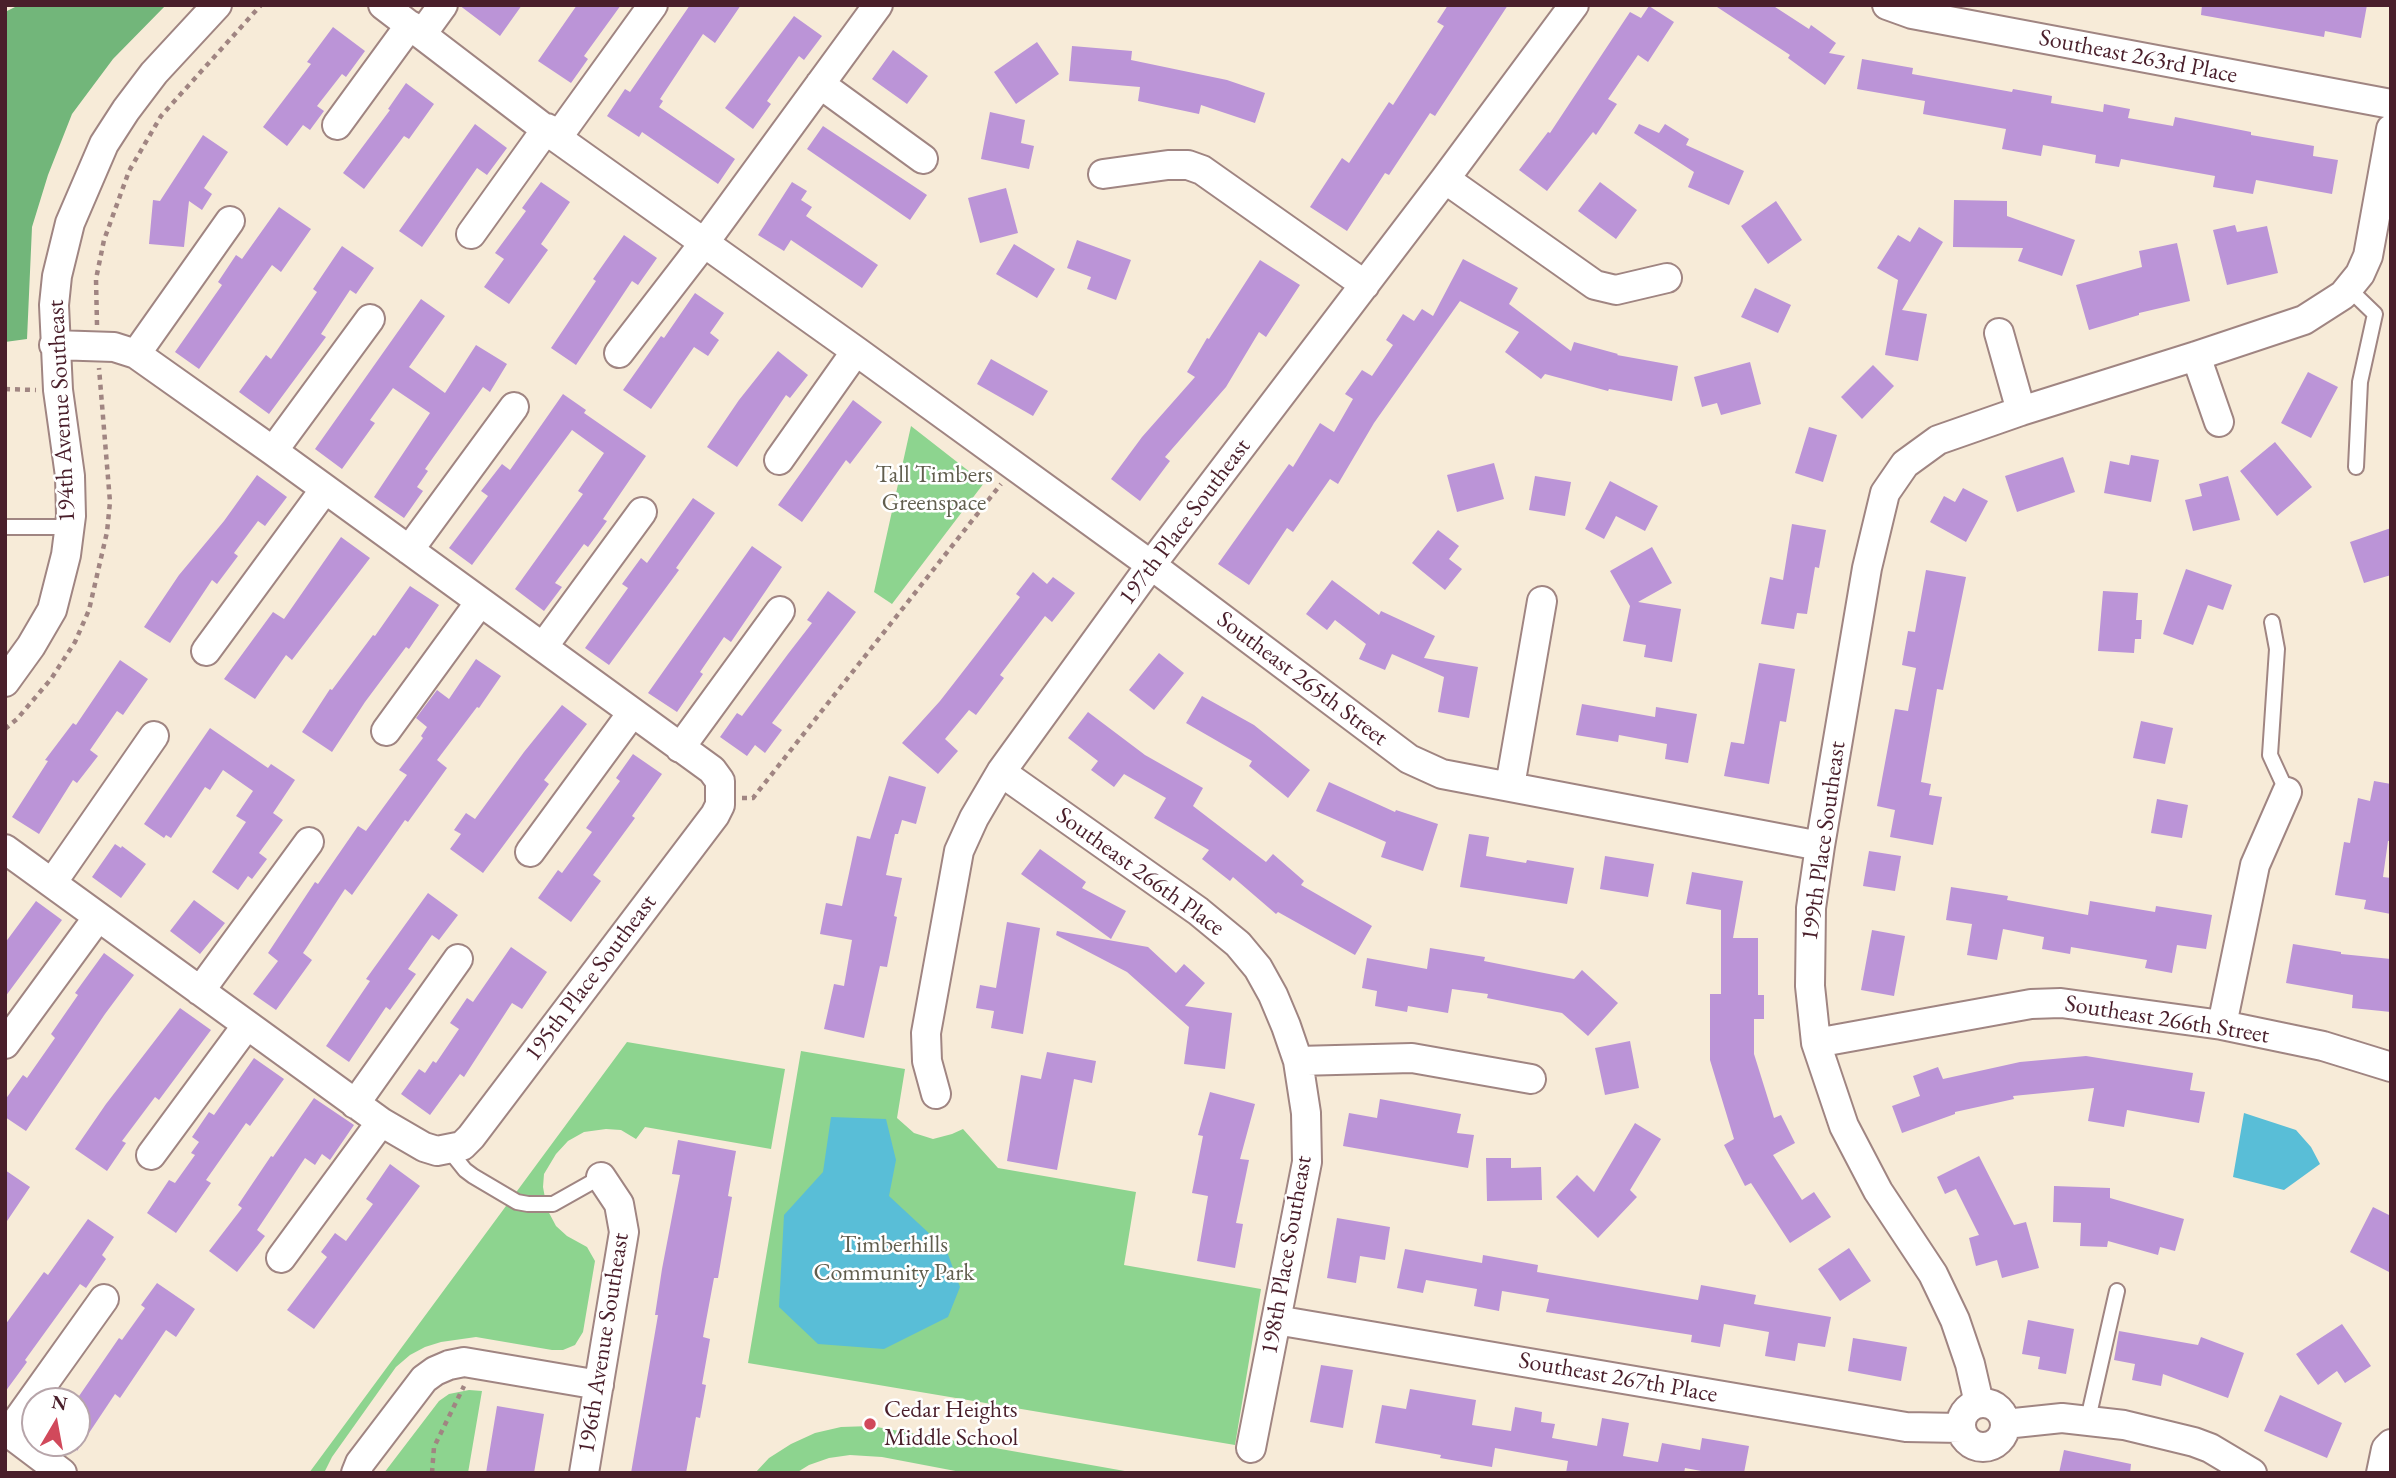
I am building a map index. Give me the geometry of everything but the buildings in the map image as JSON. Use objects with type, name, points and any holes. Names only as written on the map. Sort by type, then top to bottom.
[{"type":"street","name":"194th Avenue Southeast","points":[[5,682],[52,610],[70,527],[70,476],[54,345],[54,305],[70,223],[104,144],[154,73],[217,5]]},
{"type":"street","name":"Southeast 265th Street","points":[[383,5],[552,133],[1151,565],[1409,759],[1442,774],[1820,846]]},
{"type":"street","points":[[337,125],[416,30],[443,5]]},
{"type":"street","points":[[471,234],[653,5]]},
{"type":"street","points":[[619,353],[704,243],[878,5]]},
{"type":"street","name":"197th Place Southeast","points":[[936,1094],[928,1061],[926,1033],[959,851],[974,818],[1001,772],[1151,565],[1574,5]]},
{"type":"street","name":"Southeast 263rd Place","points":[[1887,5],[1912,14],[2391,104]]},
{"type":"street","points":[[820,84],[923,159]]},
{"type":"street","points":[[2345,291],[2360,274],[2368,256],[2391,130]]},
{"type":"street","points":[[1103,174],[1168,165],[1188,165],[1202,170],[1365,285]]},
{"type":"street","points":[[1445,179],[1595,285],[1616,290],[1667,278]]},
{"type":"street","points":[[136,354],[230,221]]},
{"type":"street","name":"199th Place Southeast","points":[[1979,1403],[1970,1364],[1955,1320],[1933,1274],[1878,1191],[1844,1126],[1816,1043],[1810,986],[1811,908],[1820,846],[1867,568],[1885,494],[1905,464],[1938,440],[2304,320],[2345,291]]},
{"type":"street","points":[[273,451],[370,319]]},
{"type":"street","points":[[1999,333],[2021,411]]},
{"type":"street","points":[[54,345],[114,347],[136,354],[717,775],[720,795]]},
{"type":"street","points":[[779,460],[856,351]]},
{"type":"street","points":[[2196,356],[2219,422]]},
{"type":"street","points":[[409,550],[514,407]]},
{"type":"street","points":[[206,651],[325,489]]},
{"type":"street","points":[[543,648],[642,512]]},
{"type":"street","points":[[1510,786],[1542,601]]},
{"type":"street","points":[[386,731],[480,602]]},
{"type":"street","points":[[680,748],[780,611]]},
{"type":"street","points":[[530,852],[632,713]]},
{"type":"street","points":[[52,883],[154,736]]},
{"type":"street","name":"Southeast 266th Place","points":[[1001,772],[1198,911],[1238,944],[1258,968],[1273,995],[1298,1061]]},
{"type":"street","points":[[2222,1025],[2255,865],[2287,792]]},
{"type":"street","name":"195th Place Southeast","points":[[449,1150],[462,1146],[471,1137],[715,815],[720,805],[720,795]]},
{"type":"street","points":[[200,991],[309,842]]},
{"type":"street","points":[[5,849],[381,1122],[424,1147],[437,1151],[449,1150]]},
{"type":"street","points":[[5,1044],[98,917]]},
{"type":"street","points":[[355,1104],[458,959]]},
{"type":"street","name":"Southeast 266th Street","points":[[1816,1043],[2031,1004],[2061,1003],[2222,1025],[2323,1046],[2391,1067]]},
{"type":"street","points":[[151,1156],[247,1025]]},
{"type":"street","points":[[1298,1061],[1412,1058],[1531,1079]]},
{"type":"street","name":"198th Place Southeast","points":[[1251,1448],[1307,1162],[1306,1113],[1298,1061]]},
{"type":"street","points":[[281,1258],[381,1122]]},
{"type":"street","name":"196th Avenue Southeast","points":[[584,1473],[624,1232],[619,1204],[601,1177]]},
{"type":"street","points":[[62,1473],[7,1431],[104,1299]]},
{"type":"street","name":"Southeast 267th Place","points":[[1276,1320],[1906,1427],[1961,1428]]},
{"type":"street","points":[[356,1473],[424,1379],[449,1365],[469,1363],[599,1385]]},
{"type":"street","points":[[1979,1403],[1996,1406],[2002,1412],[2005,1424],[2002,1437],[1995,1444],[1989,1460],[1979,1447],[1964,1437],[1961,1428],[1965,1412],[1979,1403]]},
{"type":"street","points":[[2005,1424],[2062,1418],[2124,1425],[2194,1442],[2210,1448],[2252,1473]]},
{"type":"street","points":[[2381,1473],[2386,1450],[2391,1444]]},
{"type":"lane","points":[[2345,291],[2375,314],[2360,382],[2356,467]]},
{"type":"lane","points":[[5,527],[70,527]]},
{"type":"lane","points":[[2272,622],[2277,649],[2270,755],[2287,792]]},
{"type":"lane","points":[[449,1150],[473,1176],[517,1202],[528,1204],[553,1204],[601,1177]]},
{"type":"lane","points":[[2088,1419],[2117,1291]]},
{"type":"path","points":[[720,795],[752,798],[1015,467]]},
{"type":"path","points":[[432,1473],[434,1447],[463,1387],[469,1363]]},
{"type":"green space","points":[[19,5],[166,5],[113,59],[72,114],[48,175],[32,227],[27,339],[5,342],[5,12]]},
{"type":"green space","name":"Tall Timbers Greenspace","points":[[911,426],[984,483],[892,604],[874,592]]},
{"type":"green space","points":[[627,1042],[785,1069],[771,1149],[645,1127],[636,1139],[621,1130],[606,1129],[584,1132],[568,1141],[544,1174],[543,1187],[547,1209],[556,1226],[567,1236],[587,1247],[595,1261],[583,1332],[575,1345],[563,1350],[552,1350],[476,1337],[425,1347],[396,1367],[332,1457],[324,1473],[309,1473]]},
{"type":"green space","name":"Timberhills Community Park","points":[[801,1051],[905,1069],[897,1118],[914,1133],[933,1139],[963,1129],[998,1168],[1136,1192],[1124,1265],[1261,1289],[1235,1445],[748,1363]]},
{"type":"green space","points":[[469,1390],[482,1391],[468,1473],[384,1473],[439,1401],[449,1394]]},
{"type":"green space","points":[[871,1426],[1136,1473],[966,1473],[882,1457],[850,1455],[829,1458],[796,1473],[755,1473],[769,1458],[815,1433],[841,1427]]},
{"type":"water","points":[[2244,1113],[2296,1130],[2311,1147],[2320,1164],[2284,1190],[2233,1177]]},
{"type":"water","points":[[831,1117],[886,1119],[896,1160],[889,1196],[946,1249],[960,1287],[948,1317],[884,1349],[818,1344],[779,1307],[784,1215],[823,1172]]},
{"type":"place","name":"Cedar Heights Middle School","points":[[870,1424]]}]
